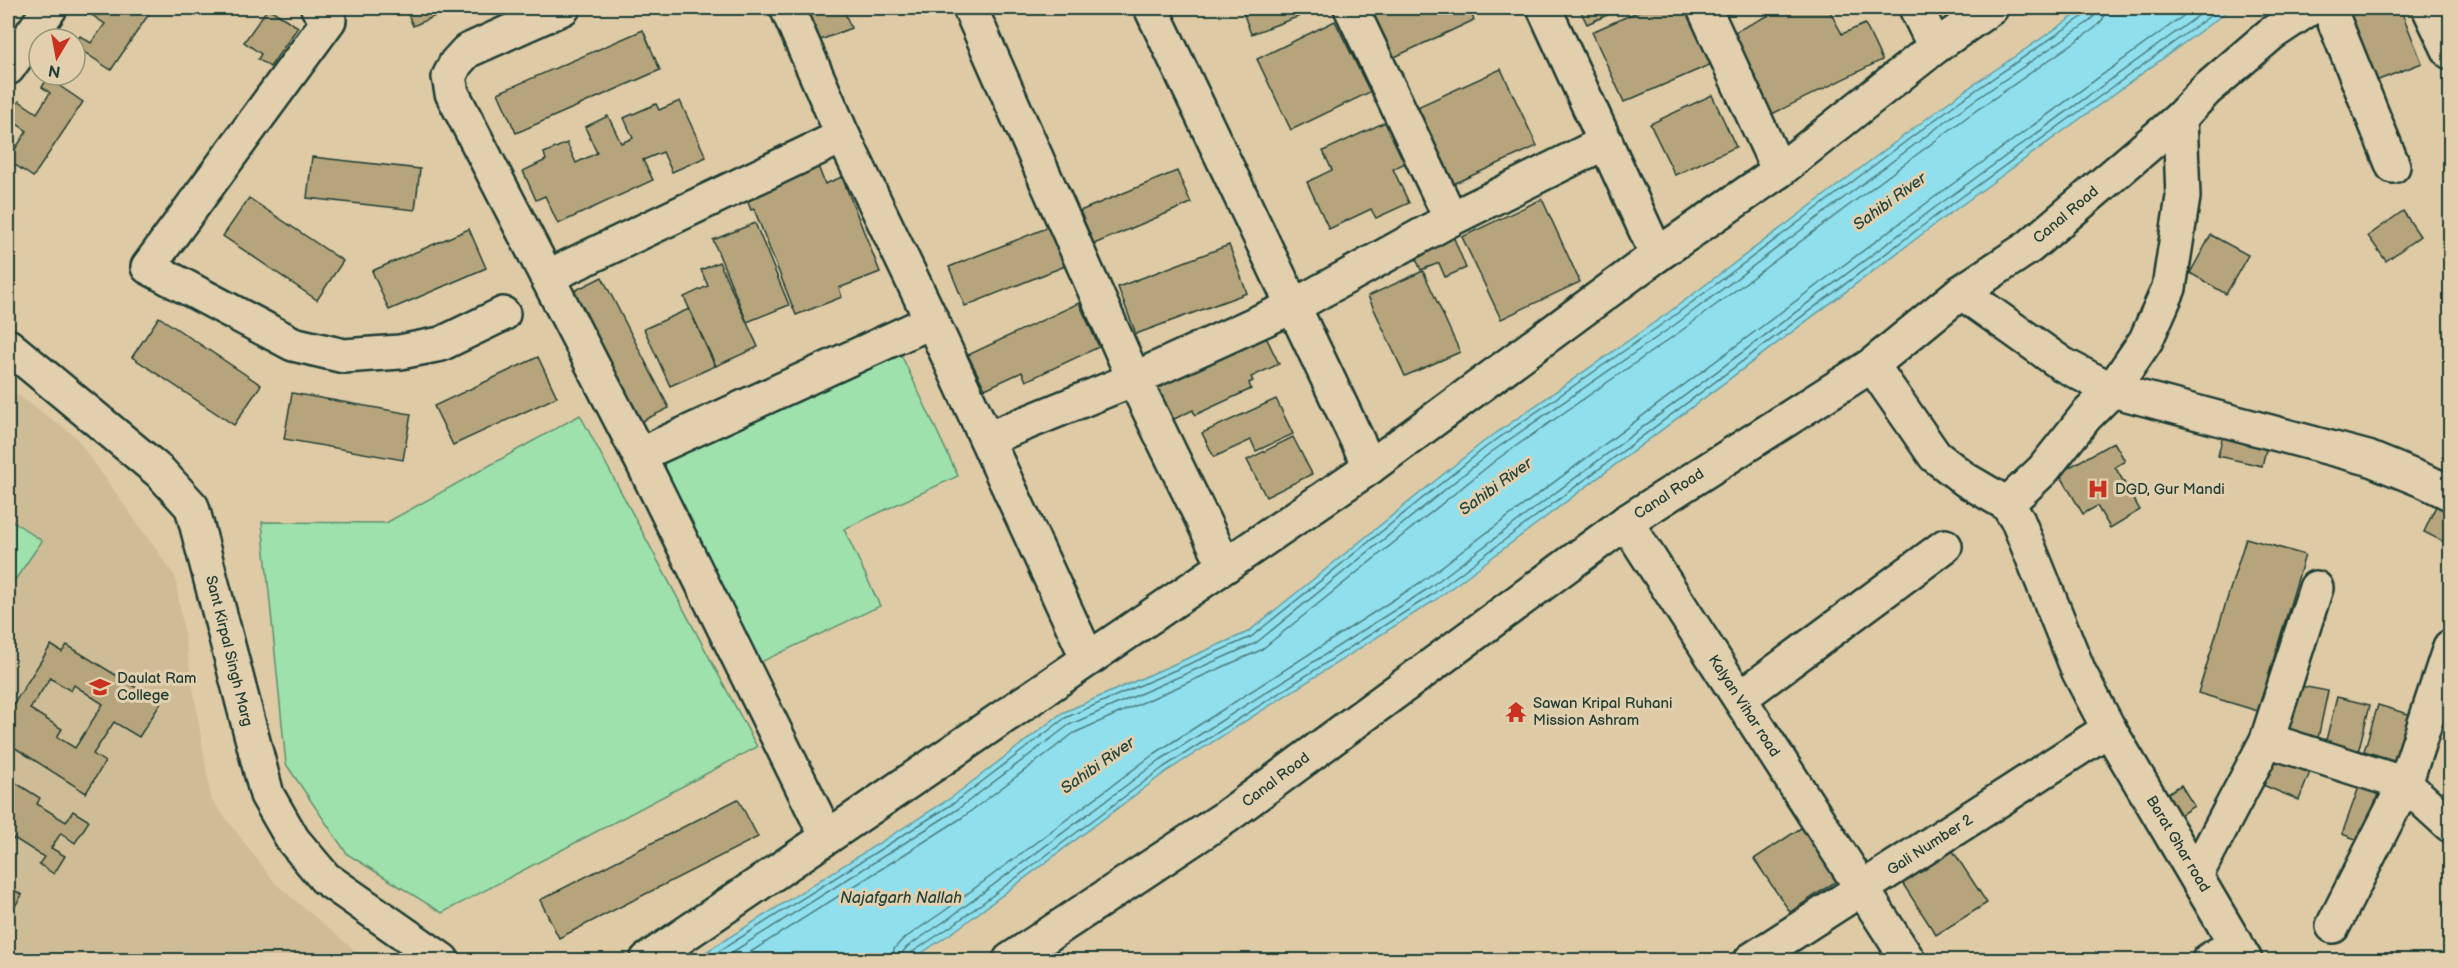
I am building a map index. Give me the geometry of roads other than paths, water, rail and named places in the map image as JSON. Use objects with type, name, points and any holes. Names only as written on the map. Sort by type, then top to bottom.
[{"type":"street","points":[[8,68],[50,8]]},
{"type":"street","points":[[318,8],[329,20],[148,267],[293,344],[344,356],[400,352],[441,344],[503,314]]},
{"type":"street","points":[[563,8],[467,51],[456,63],[448,77],[452,93],[639,455],[827,837]]},
{"type":"street","points":[[786,8],[843,136],[932,321],[1088,659]]},
{"type":"street","points":[[970,8],[1134,379],[1225,566]]},
{"type":"street","points":[[1151,8],[1370,467]]},
{"type":"street","points":[[1351,8],[1451,219]]},
{"type":"street","points":[[1544,8],[1657,255]]},
{"type":"street","points":[[1704,8],[1779,171]]},
{"type":"street","points":[[1916,8],[1935,47]]},
{"type":"street","points":[[647,960],[1370,467],[1657,255],[1779,171],[1935,47],[1991,8]]},
{"type":"street","name":"Canal Road","points":[[1010,960],[1226,817],[1626,522],[1872,364],[1961,292],[2029,247],[2180,118],[2206,90],[2271,34],[2310,8]]},
{"type":"street","points":[[2329,8],[2393,166]]},
{"type":"street","points":[[2429,8],[2451,52]]},
{"type":"street","points":[[1872,364],[1935,456],[1966,480],[2007,504],[2043,470],[2086,416],[2112,390],[2146,339],[2169,288],[2183,197],[2180,118]]},
{"type":"street","points":[[547,277],[843,136]]},
{"type":"street","points":[[987,439],[1134,379],[1294,306],[1451,219],[1606,142]]},
{"type":"street","points":[[1961,292],[2062,364],[2112,390],[2368,458],[2451,494]]},
{"type":"street","points":[[639,455],[932,321]]},
{"type":"street","name":"Sant Kirpal Singh Marg","points":[[8,346],[160,472],[192,507],[267,795],[293,840],[325,878],[442,960]]},
{"type":"street","name":"Barat Ghar road","points":[[2007,504],[2018,521],[2079,672],[2109,729],[2241,952]]},
{"type":"street","name":"Kalyan Vihar road","points":[[1626,522],[1908,960]]},
{"type":"street","points":[[1740,698],[1945,546]]},
{"type":"street","points":[[2196,875],[2268,740],[2316,588]]},
{"type":"street","points":[[2333,926],[2405,784],[2451,647]]},
{"type":"street","name":"Gali Number 2","points":[[1751,960],[2109,729]]},
{"type":"street","points":[[2268,740],[2405,784],[2451,825]]},
{"type":"street","points":[[2209,960],[2241,952]]},
{"type":"water","name":"Najafgarh Nallah","points":[[2086,8],[2232,8],[1941,220],[1434,601],[1167,771],[956,930],[911,960],[693,960],[951,798],[1062,713],[1248,632],[1482,443],[1668,313],[1954,98]]},
{"type":"place","name":"DGD, Gur Mandi","points":[[2098,489]]},
{"type":"place","name":"Daulat Ram College","points":[[100,687]]},
{"type":"place","name":"Sawan Kripal Ruhani Mission Ashram","points":[[1516,712]]},
{"type":"water label","name":"Sahibi River","points":[[1890,202]]},
{"type":"water label","name":"Sahibi River","points":[[1496,487]]},
{"type":"water label","name":"Sahibi River","points":[[1098,766]]}]
